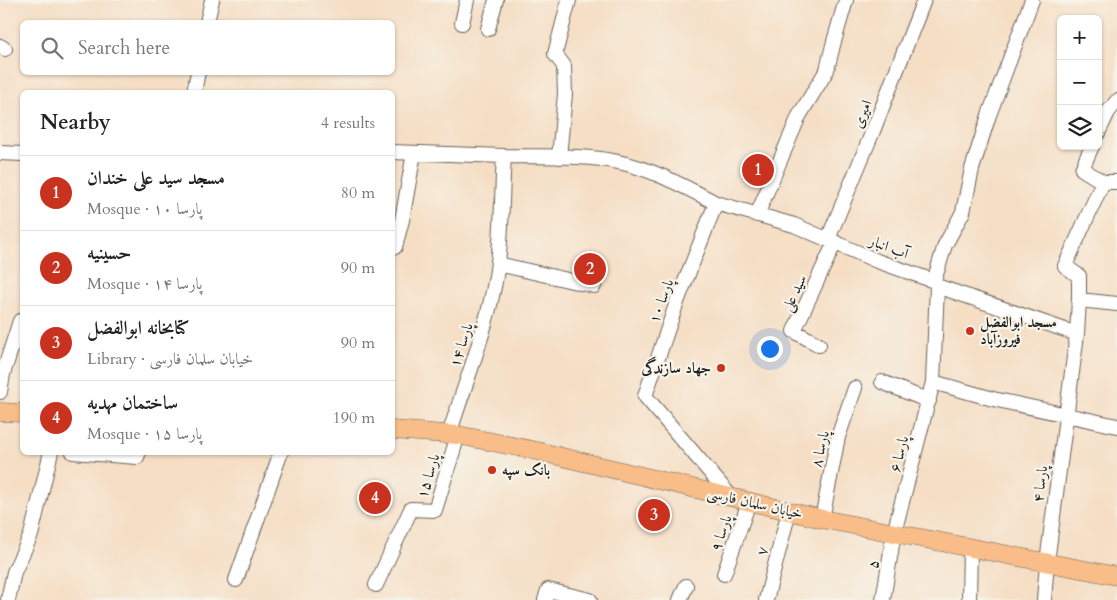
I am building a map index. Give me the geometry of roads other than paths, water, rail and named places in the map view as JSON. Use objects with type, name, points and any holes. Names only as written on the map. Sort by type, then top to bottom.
[{"type":"main road","points":[[0,412],[20,413]]},
{"type":"main road","name":"خیابان سلمان فارسی","points":[[395,430],[454,435],[537,451],[822,519],[1117,576]]},
{"type":"street","points":[[207,20],[212,0]]},
{"type":"street","points":[[462,23],[468,0]]},
{"type":"street","points":[[488,29],[496,0]]},
{"type":"street","points":[[559,157],[565,94],[564,66],[555,54],[569,0]]},
{"type":"street","points":[[757,215],[799,116],[827,70],[832,45],[846,0]]},
{"type":"street","name":"امیری","points":[[832,241],[924,0]]},
{"type":"street","name":"پارسا ۶","points":[[894,533],[933,382],[936,283],[945,244],[963,212],[972,169],[989,115],[1032,0]]},
{"type":"street","points":[[194,90],[197,75]]},
{"type":"street","points":[[1102,125],[1108,112],[1117,101]]},
{"type":"street","points":[[1090,150],[1082,169],[1103,182],[1117,182]]},
{"type":"street","points":[[395,152],[559,157],[617,161],[642,168],[716,203],[794,225],[832,241]]},
{"type":"street","points":[[0,153],[20,154]]},
{"type":"street","points":[[395,247],[402,220],[414,153]]},
{"type":"street","name":"پارسا ۱۴","points":[[454,435],[482,337],[498,264],[504,156]]},
{"type":"street","name":"پارسا ۴","points":[[1044,600],[1047,562],[1077,334],[1079,276],[1065,266],[1103,182]]},
{"type":"street","name":"پارسا ۱۰","points":[[716,203],[676,302],[645,396],[740,500]]},
{"type":"street","name":"آب انبار","points":[[832,241],[877,261],[1077,334]]},
{"type":"street","name":"سید علی","points":[[819,345],[794,331],[832,241]]},
{"type":"street","points":[[498,264],[594,286]]},
{"type":"street","points":[[1079,300],[1117,304]]},
{"type":"street","points":[[0,392],[3,374],[20,321]]},
{"type":"street","points":[[882,382],[928,400]]},
{"type":"street","points":[[933,382],[993,399],[1066,412],[1117,426]]},
{"type":"street","name":"پارسا ۸","points":[[822,519],[838,437],[855,388]]},
{"type":"street","name":"پارسا ۱۵","points":[[376,585],[411,509],[435,510],[454,435]]},
{"type":"street","points":[[8,600],[14,572],[31,535],[50,455]]},
{"type":"street","points":[[236,580],[280,455]]},
{"type":"street","name":"پارسا ۹","points":[[724,574],[740,500]]},
{"type":"street","name":"۷","points":[[766,600],[789,511]]},
{"type":"street","name":"۵","points":[[883,600],[894,533]]},
{"type":"street","points":[[968,600],[970,548]]},
{"type":"street","points":[[680,600],[686,586]]},
{"type":"street","points":[[545,600],[548,590],[590,600]]},
{"type":"place","name":"مسجد سید علی خندان","points":[[758,170]]},
{"type":"place","name":"حسینیه","points":[[590,269]]},
{"type":"place","name":"مسجد ابوالفضل فیروزآباد","points":[[970,331]]},
{"type":"place","name":"جهاد سازندگی","points":[[721,368]]},
{"type":"place","name":"بانک سپه","points":[[492,470]]},
{"type":"place","name":"ساختمان مهدیه","points":[[375,498]]},
{"type":"place","name":"کتابخانه ابوالفضل","points":[[654,515]]}]
